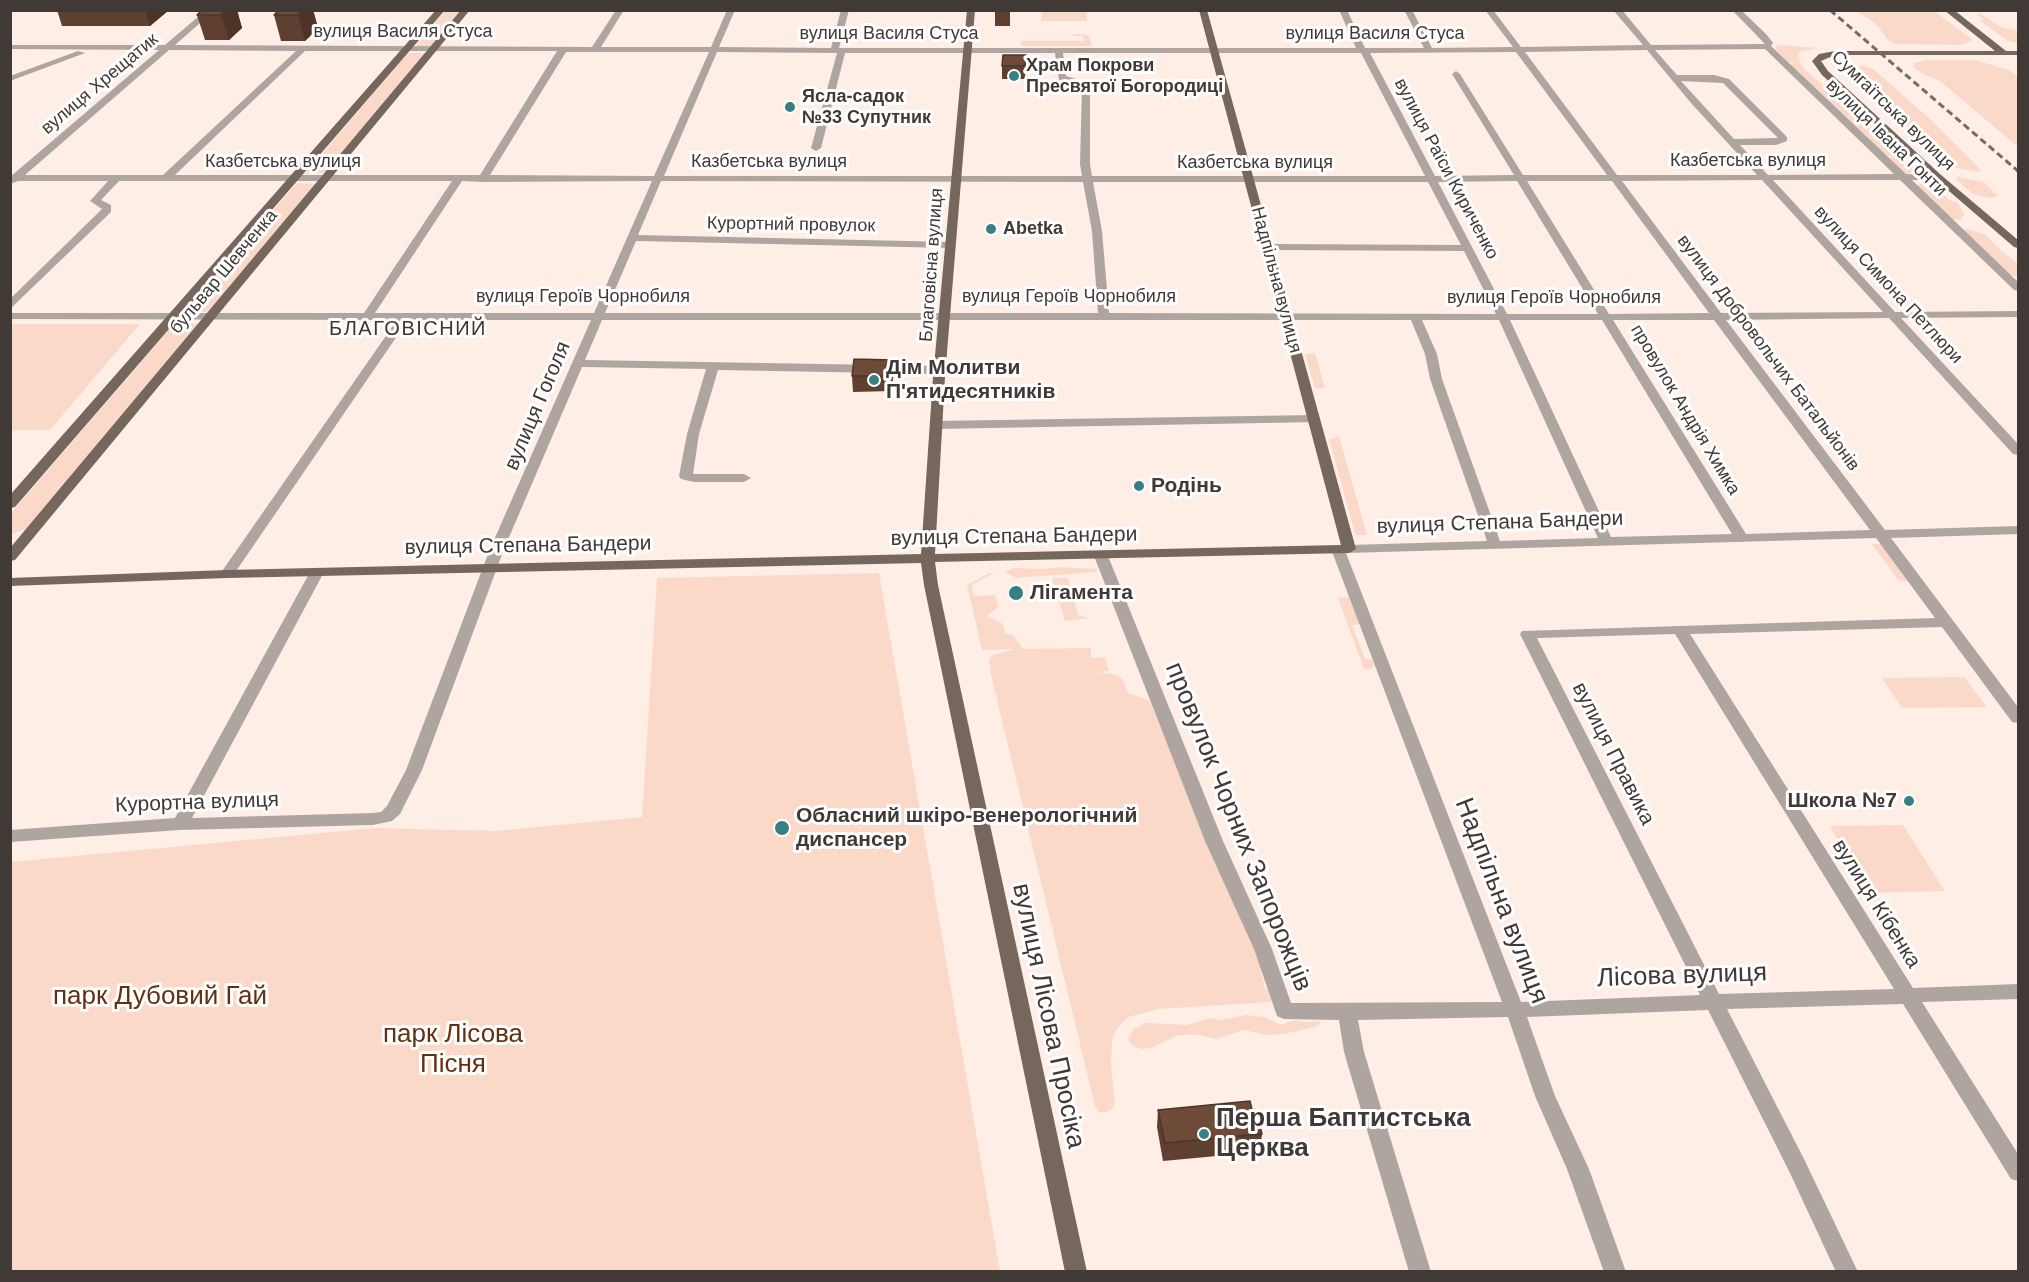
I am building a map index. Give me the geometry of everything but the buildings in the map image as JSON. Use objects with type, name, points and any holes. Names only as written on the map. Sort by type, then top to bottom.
[{"type":"main road","name":"бульвар Шевченка","points":[[10,504],[441,10]]},
{"type":"main road","name":"бульвар Шевченка","points":[[10,557],[466,10]]},
{"type":"main road","name":"Благовісна вулиця","points":[[928,559],[955,178],[971,10]]},
{"type":"main road","name":"Надпільна вулиця","points":[[1203,10],[1314,419],[1344,549]]},
{"type":"main road","points":[[1948,10],[2019,63]]},
{"type":"main road","name":"Сумгаїтська вулиця","points":[[2018,53],[1841,53],[1824,55],[1817,60],[1817,63],[1938,177],[2019,245]]},
{"type":"main road","points":[[10,539],[30,534]]},
{"type":"main road","name":"вулиця Степана Бандери","points":[[10,582],[227,574],[1344,549]]},
{"type":"main road","name":"вулиця Лісова Просіка","points":[[928,559],[931,585],[1077,1272]]},
{"type":"street","name":"вулиця Хрещатик","points":[[13,180],[211,10]]},
{"type":"street","points":[[595,49],[620,10]]},
{"type":"street","name":"вулиця Гоголя","points":[[386,817],[396,807],[414,770],[489,568],[630,238],[731,10]]},
{"type":"street","points":[[816,147],[845,10]]},
{"type":"street","name":"вулиця Раїси Кириченко","points":[[1343,10],[1502,316],[1606,541]]},
{"type":"street","points":[[1408,10],[1430,51]]},
{"type":"street","name":"вулиця Добровольчих Батальйонів","points":[[1489,10],[1663,246],[1699,288],[1716,316],[1741,345],[1765,382],[2019,718]]},
{"type":"street","name":"вулиця Симона Петлюри","points":[[1617,10],[1733,142],[2019,451]]},
{"type":"street","name":"вулиця Івана Гонти","points":[[1736,10],[1764,37],[1768,43],[1767,46],[2019,288]]},
{"type":"street","name":"вулиця Василя Стуса","points":[[10,47],[1430,51],[1767,46]]},
{"type":"street","points":[[10,79],[93,48]]},
{"type":"street","points":[[166,178],[302,49]]},
{"type":"street","points":[[483,179],[563,49]]},
{"type":"street","points":[[1059,51],[1062,78],[1086,86],[1085,164],[1101,264],[1104,315]]},
{"type":"street","points":[[1456,74],[1521,179]]},
{"type":"street","points":[[1675,78],[1714,78],[1726,81],[1784,139],[1776,142],[1733,142]]},
{"type":"street","name":"Казбетська вулиця","points":[[13,180],[116,178],[1615,179],[1938,177]]},
{"type":"street","points":[[10,306],[107,210],[107,207],[95,201],[116,178]]},
{"type":"street","points":[[368,315],[459,178]]},
{"type":"street","name":"провулок Андрія Химка","points":[[1521,179],[1741,537]]},
{"type":"street","name":"Курортний провулок","points":[[630,238],[951,245]]},
{"type":"street","points":[[1269,247],[1468,248]]},
{"type":"street","name":"вулиця Героїв Чорнобиля","points":[[10,316],[2019,314]]},
{"type":"street","points":[[227,574],[406,315]]},
{"type":"street","points":[[1414,316],[1431,354],[1436,379],[1495,545]]},
{"type":"street","points":[[578,363],[940,370]]},
{"type":"street","points":[[713,366],[693,434],[686,476],[744,478]]},
{"type":"street","points":[[936,425],[1314,419]]},
{"type":"street","name":"вулиця Степана Бандери","points":[[1344,549],[2019,530]]},
{"type":"street","name":"Надпільна вулиця","points":[[1344,549],[1514,1009],[1524,1030],[1545,1096],[1578,1169],[1615,1272]]},
{"type":"street","name":"провулок Чорних Запорожців","points":[[1101,556],[1214,841],[1267,960],[1284,1011],[1347,1012]]},
{"type":"street","points":[[180,824],[317,572]]},
{"type":"street","name":"вулиця Правика","points":[[1847,1272],[1527,634],[1947,622]]},
{"type":"street","name":"вулиця Кібенка","points":[[1679,629],[2019,1172]]},
{"type":"street","name":"Курортна вулиця","points":[[10,836],[180,824],[386,817]]},
{"type":"street","name":"Лісова вулиця","points":[[1347,1012],[1514,1009],[2019,992]]},
{"type":"street","points":[[1347,1012],[1354,1052],[1420,1272]]},
{"type":"green space","points":[[445,11],[463,11],[431,47],[415,47]]},
{"type":"green space","points":[[1042,11],[1087,11],[1087,21],[1041,21]]},
{"type":"green space","points":[[1856,11],[1934,11],[1973,40],[1961,45],[1895,44],[1888,40],[1876,24]]},
{"type":"green space","points":[[1976,14],[1981,14],[2001,27],[2018,31],[2018,43],[2008,41],[1979,20],[1985,20]]},
{"type":"green space","points":[[1089,35],[1092,46],[1021,46],[1021,41],[1084,41],[1083,36],[1071,36]]},
{"type":"green space","points":[[1779,45],[1818,48],[1798,52],[1804,69],[1849,108],[1849,112],[1862,119],[1854,117],[1856,120],[1870,125],[1919,172],[1903,174],[1887,159],[1893,157],[1881,154],[1790,64],[1795,63],[1788,62],[1776,49],[1775,47]]},
{"type":"green space","points":[[408,53],[426,53],[326,173],[305,174]]},
{"type":"green space","points":[[1927,60],[1975,60],[2009,70],[2018,77],[2018,147],[1940,81],[1913,67],[1914,63]]},
{"type":"green space","points":[[1862,66],[1872,68],[1929,118],[1981,170],[1980,172],[1946,166],[1859,85],[1855,68]]},
{"type":"green space","points":[[1957,177],[1984,182],[1998,196],[1990,198],[1973,194],[1957,180]]},
{"type":"green space","points":[[316,184],[211,310],[186,311],[295,185]]},
{"type":"green space","points":[[1929,184],[1938,188],[1949,200],[1957,202],[1965,216],[1961,217],[1962,220],[1952,219],[1916,186]]},
{"type":"green space","points":[[1968,229],[1986,235],[2018,264],[2018,277],[2005,271],[1961,230]]},
{"type":"green space","points":[[11,324],[140,324],[50,430],[11,430]]},
{"type":"green space","points":[[198,324],[26,529],[11,535],[11,513],[173,325]]},
{"type":"green space","points":[[1315,353],[1325,388],[1315,388],[1305,354]]},
{"type":"green space","points":[[1339,436],[1367,535],[1356,535],[1355,533],[1329,439]]},
{"type":"green space","points":[[1872,544],[1882,544],[1910,581],[1899,581]]},
{"type":"green space","points":[[1014,568],[1097,569],[1097,572],[1016,578],[1005,572]]},
{"type":"green space","points":[[879,573],[1000,1271],[11,1271],[11,862],[375,828],[496,831],[642,817],[657,578]]},
{"type":"green space","points":[[989,573],[996,574],[972,585],[974,596],[995,595],[998,607],[987,616],[1003,624],[1005,633],[1013,635],[1023,649],[1091,648],[1091,658],[1105,657],[1109,671],[1098,672],[1117,675],[1123,680],[1128,693],[1149,700],[1258,952],[1264,987],[1271,993],[1271,1002],[1159,1009],[1128,1017],[1117,1029],[1112,1040],[1111,1065],[1115,1103],[1113,1108],[1107,1112],[1099,1112],[1095,1106],[991,675],[989,660],[992,655],[1015,649],[982,650],[967,585]]},
{"type":"green space","points":[[1053,578],[1068,578],[1078,615],[1089,618],[1065,621]]},
{"type":"green space","points":[[1349,597],[1360,624],[1352,625],[1365,659],[1372,659],[1374,666],[1371,669],[1364,669],[1338,598]]},
{"type":"green space","points":[[1964,677],[1987,707],[1902,708],[1882,678]]},
{"type":"green space","points":[[1903,825],[1945,891],[1869,893],[1830,826]]},
{"type":"green space","points":[[1247,1015],[1264,1017],[1281,1025],[1295,1020],[1321,1023],[1315,1027],[1283,1034],[1267,1035],[1244,1030],[1217,1039],[1198,1035],[1179,1035],[1151,1048],[1142,1049],[1133,1046],[1128,1039],[1134,1029],[1146,1023],[1187,1025],[1209,1018],[1220,1020]]},
{"type":"railway","points":[[1830,10],[2018,171]]},
{"type":"place","name":"Храм Покрови Пресвятої Богородиці","points":[[1014,76]]},
{"type":"place","name":"Ясла-садок №33 Супутник","points":[[790,107]]},
{"type":"place","name":"Abetka","points":[[991,229]]},
{"type":"place","name":"Дім Молитви П'ятидесятників","points":[[874,380]]},
{"type":"place","name":"Родінь","points":[[1139,486]]},
{"type":"place","name":"Лігамента","points":[[1016,593]]},
{"type":"place","name":"Школа №7","points":[[1909,801]]},
{"type":"place","name":"Обласний шкіро-венерологічний диспансер","points":[[782,828]]},
{"type":"place","name":"Перша Баптистська Церква","points":[[1204,1134]]},
{"type":"district","name":"БЛАГОВІСНИЙ","points":[[408,329]]},
{"type":"park label","name":"парк Дубовий Гай","points":[[160,997]]},
{"type":"park label","name":"парк Лісова Пісня","points":[[453,1050]]}]
